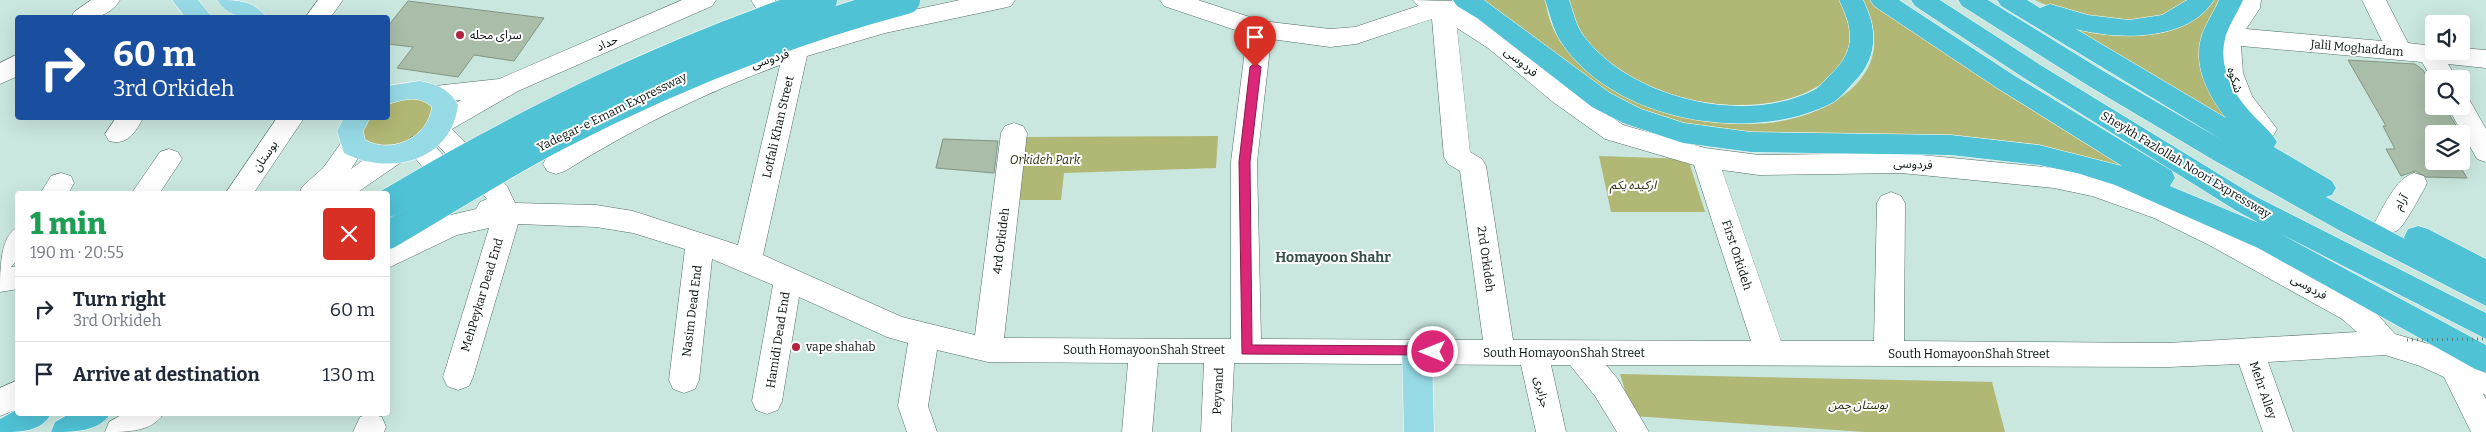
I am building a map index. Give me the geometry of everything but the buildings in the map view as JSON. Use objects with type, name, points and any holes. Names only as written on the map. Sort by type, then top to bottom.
[{"type":"highway","name":"Yadegar-e Emam Expressway","points":[[390,202],[541,116],[641,67],[756,23],[823,0]]},
{"type":"highway","name":"Yadegar-e Emam Expressway","points":[[390,234],[557,137],[657,88],[846,16],[906,0]]},
{"type":"highway","points":[[1557,0],[1566,33],[1580,51],[1611,77],[1660,101],[1698,111],[1735,115],[1790,110],[1821,98],[1844,82],[1855,64],[1863,45],[1863,29],[1851,0]]},
{"type":"highway","points":[[1882,0],[2006,82],[2267,240],[2486,360]]},
{"type":"highway","name":"Sheykh Fazlollah Noori Expressway","points":[[1923,0],[2033,72],[2245,203],[2486,327]]},
{"type":"highway","points":[[1970,0],[2059,58],[2165,121],[2262,175],[2486,294]]},
{"type":"highway","points":[[2009,0],[2320,186],[2486,272]]},
{"type":"highway","points":[[2027,0],[2052,13],[2076,21],[2121,28],[2160,24],[2177,18],[2193,9],[2202,0]]},
{"type":"highway","points":[[2231,0],[2213,38],[2210,56],[2215,76],[2222,92],[2242,119],[2263,141],[2320,186]]},
{"type":"highway","points":[[1445,2],[1486,12],[1601,100],[1632,116],[1674,130],[1705,137],[1743,141],[1951,145],[2039,155],[2077,163],[2124,177],[2267,240]]},
{"type":"highway","points":[[5,432],[33,416]]},
{"type":"highway","points":[[66,432],[92,416]]},
{"type":"main road","points":[[184,0],[198,15]]},
{"type":"main road","points":[[229,0],[251,15]]},
{"type":"main road","points":[[355,120],[350,131],[354,146],[369,155],[394,154],[433,132],[445,105],[434,94],[414,90],[392,92]]},
{"type":"main road","points":[[1417,351],[1419,432]]},
{"type":"street","points":[[319,15],[331,0]]},
{"type":"street","name":"حداد","points":[[509,85],[704,0]]},
{"type":"street","points":[[763,0],[796,51]]},
{"type":"street","name":"فردوسی","points":[[556,164],[601,134],[684,92],[754,64],[929,13],[1003,0]]},
{"type":"street","points":[[1172,0],[1260,29],[1317,38],[1343,38],[1445,2]]},
{"type":"street","points":[[2228,36],[2248,8],[2249,0]]},
{"type":"street","points":[[2374,0],[2399,51]]},
{"type":"street","name":"فردوسی","points":[[1445,2],[1562,95],[1614,132],[1705,158],[1759,165],[1901,163],[1966,168],[2054,178],[2122,194],[2164,210],[2219,237],[2352,311],[2396,342]]},
{"type":"street","name":"2rd Orkideh","points":[[1445,2],[1457,157],[1473,166],[1500,352]]},
{"type":"street","name":"Peyvand","points":[[1216,432],[1233,350],[1244,162],[1260,29]]},
{"type":"street","name":"Jalil Moghaddam","points":[[2228,36],[2425,54]]},
{"type":"street","name":"شکوه","points":[[2228,36],[2230,73],[2241,100],[2264,129]]},
{"type":"street","name":"Lotfali Khan Street","points":[[748,261],[796,51]]},
{"type":"street","name":"Jalil Moghaddam","points":[[2470,58],[2486,59]]},
{"type":"street","points":[[0,76],[15,64]]},
{"type":"street","points":[[0,76],[15,78]]},
{"type":"street","points":[[434,94],[509,85]]},
{"type":"street","points":[[507,213],[471,204],[433,132],[509,85]]},
{"type":"street","points":[[2465,115],[2486,152]]},
{"type":"street","name":"بوستان","points":[[240,191],[290,120]]},
{"type":"street","name":"4rd Orkideh","points":[[988,350],[1014,133]]},
{"type":"street","points":[[315,191],[332,175],[354,146]]},
{"type":"street","points":[[338,191],[394,154]]},
{"type":"street","name":"First Orkideh","points":[[1705,158],[1770,353]]},
{"type":"street","points":[[146,191],[169,159]]},
{"type":"street","name":"آرام","points":[[2389,222],[2414,183]]},
{"type":"street","points":[[1889,354],[1891,203]]},
{"type":"street","points":[[390,256],[408,244],[452,225],[507,213]]},
{"type":"street","name":"South HomayoonShah Street","points":[[507,213],[596,216],[633,222],[700,243],[748,261],[897,328],[988,350],[2168,355],[2396,342],[2486,382]]},
{"type":"street","name":"MehPeykar Dead End","points":[[458,377],[507,213]]},
{"type":"street","points":[[0,260],[15,242]]},
{"type":"street","name":"Nasim Dead End","points":[[684,380],[700,243]]},
{"type":"street","points":[[0,280],[15,278]]},
{"type":"street","name":"Hamidi Dead End","points":[[768,401],[788,279]]},
{"type":"street","points":[[0,297],[15,294]]},
{"type":"street","points":[[922,432],[913,406],[924,336]]},
{"type":"street","name":"Mehr Alley","points":[[2249,349],[2278,432]]},
{"type":"street","points":[[1137,432],[1144,350]]},
{"type":"street","name":"جزایری","points":[[1533,353],[1551,432]]},
{"type":"street","points":[[1579,354],[1606,387],[1637,432]]},
{"type":"street","points":[[2454,367],[2486,430]]},
{"type":"street","points":[[0,403],[15,395]]},
{"type":"street","points":[[120,432],[145,416]]},
{"type":"path","points":[[2396,342],[2486,338]]},
{"type":"green space","points":[[1478,0],[1546,0],[1549,19],[1562,44],[1581,65],[1610,88],[1626,97],[1661,111],[1698,120],[1746,124],[1776,122],[1795,118],[1835,102],[1851,90],[1864,76],[1872,59],[1874,41],[1871,21],[1860,0],[1875,0],[2089,140],[2204,207],[2107,166],[1702,131],[1619,104]]},
{"type":"green space","points":[[1567,0],[1842,0],[1849,19],[1849,47],[1837,71],[1826,81],[1805,93],[1782,100],[1757,104],[1730,105],[1704,102],[1654,90],[1627,77],[1588,43],[1578,29]]},
{"type":"green space","points":[[2035,0],[2186,0],[2171,11],[2154,17],[2134,20],[2112,20],[2070,13]]},
{"type":"green space","points":[[2212,0],[2221,0],[2206,26],[2201,41],[2263,147],[2045,14],[2121,33]]},
{"type":"green space","points":[[403,98],[425,101],[433,111],[428,126],[408,140],[394,144],[381,145],[370,143],[363,138],[361,130],[366,120],[390,120],[390,101]]},
{"type":"green space","name":"Orkideh Park","points":[[1218,136],[1216,168],[1064,173],[1061,200],[1014,200],[1025,137]]},
{"type":"green space","name":"ارکیده یکم","points":[[1599,156],[1688,159],[1705,212],[1611,212]]},
{"type":"green space","name":"بوستان چمن","points":[[1620,374],[1992,382],[2005,432],[1865,432],[1633,416]]},
{"type":"place","name":"سرای محله","points":[[460,35]]},
{"type":"place","name":"vape shahab","points":[[796,347]]},
{"type":"district","name":"Homayoon Shahr","points":[[1333,257]]},
{"type":"route","points":[[1255,67],[1244,162],[1246,350],[1433,352]]}]
